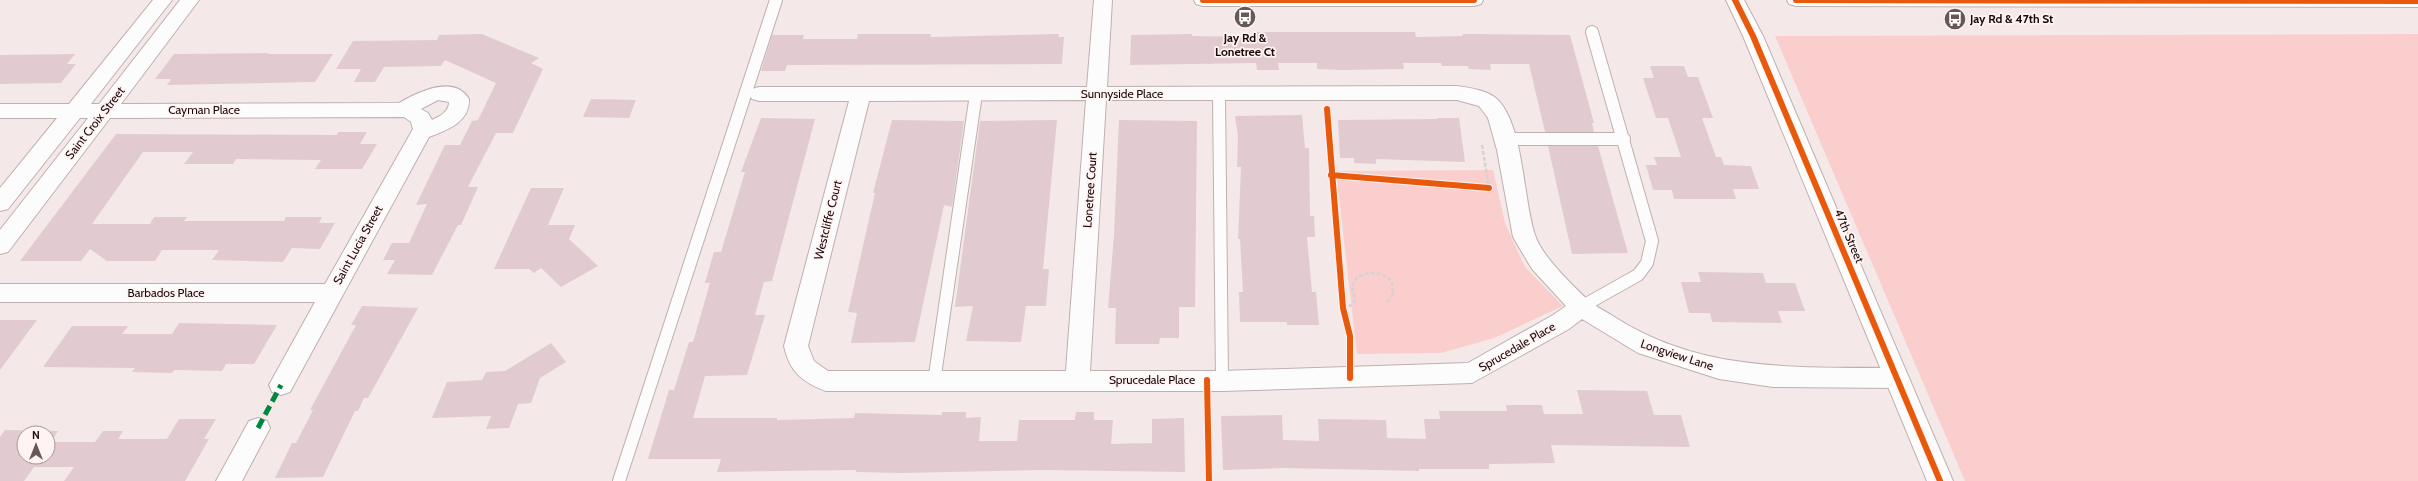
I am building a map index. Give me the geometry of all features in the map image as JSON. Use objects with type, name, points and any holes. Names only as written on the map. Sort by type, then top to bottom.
[{"type":"street","name":"Saint Croix Street","points":[[0,203],[163,0]]},
{"type":"street","name":"Saint Croix Street","points":[[0,246],[190,0]]},
{"type":"street","name":"Lonetree Court","points":[[1077,381],[1103,0]]},
{"type":"street","points":[[1202,0],[1474,0]]},
{"type":"street","name":"47th Street","points":[[1735,0],[1752,36],[1940,481]]},
{"type":"street","points":[[1796,0],[2418,1]]},
{"type":"street","points":[[446,93],[459,99],[461,105],[458,112],[451,118],[422,132],[421,118],[405,110],[436,94],[446,93]]},
{"type":"street","name":"Sunnyside Place","points":[[758,94],[1096,95],[1457,93],[1485,100]]},
{"type":"street","name":"Westcliffe Court","points":[[796,346],[860,94]]},
{"type":"street","name":"Longview Lane","points":[[1485,100],[1493,107],[1498,116],[1505,139],[1524,237],[1540,263],[1581,307],[1626,336],[1646,346],[1719,369],[1773,377],[1897,378]]},
{"type":"street","name":"Cayman Place","points":[[0,111],[405,110]]},
{"type":"street","name":"Saint Lucia Street","points":[[281,386],[422,132]]},
{"type":"street","name":"Barbados Place","points":[[0,293],[332,293]]},
{"type":"street","name":"Sprucedale Place","points":[[796,346],[798,360],[804,368],[814,376],[826,381],[1222,381],[1472,373],[1561,322],[1581,307]]},
{"type":"street","points":[[229,481],[258,428]]},
{"type":"lane","points":[[619,481],[776,0]]},
{"type":"lane","points":[[1581,307],[1638,275],[1647,263],[1652,241],[1624,139],[1592,32]]},
{"type":"lane","points":[[934,382],[976,94]]},
{"type":"lane","points":[[1219,94],[1222,381]]},
{"type":"lane","points":[[1505,139],[1624,139]]},
{"type":"path","points":[[1481,141],[1489,188]]},
{"type":"path","points":[[1343,308],[1352,305],[1355,300],[1352,287],[1357,277],[1369,272],[1385,275],[1392,282],[1393,294],[1387,302]]},
{"type":"shaded area","points":[[2418,34],[2418,481],[1965,481],[1775,36]]},
{"type":"shaded area","points":[[1493,170],[1505,223],[1525,267],[1563,306],[1494,338],[1441,353],[1357,354],[1336,171]]},
{"type":"building","points":[[1256,32],[1415,32],[1416,37],[1463,36],[1462,34],[1570,35],[1594,123],[1592,123],[1594,132],[1545,132],[1529,64],[1490,64],[1491,70],[1469,69],[1468,66],[1442,66],[1441,63],[1403,63],[1404,69],[1342,70],[1317,69],[1317,63],[1278,63],[1279,70],[1257,70],[1256,63],[1130,65],[1131,35],[1192,34],[1192,36],[1256,37]]},
{"type":"building","points":[[482,34],[539,58],[531,63],[543,69],[513,133],[496,133],[468,187],[478,187],[461,225],[458,225],[432,275],[387,274],[395,260],[383,260],[392,243],[409,243],[427,204],[416,205],[445,145],[460,145],[472,121],[478,120],[496,83],[445,60],[441,66],[384,67],[375,82],[354,82],[361,69],[336,69],[353,41],[437,40],[439,35]]},
{"type":"building","points":[[858,34],[931,34],[930,37],[1059,34],[1058,37],[1064,37],[1062,64],[787,65],[785,71],[761,71],[772,35],[804,35],[803,39],[857,39]]},
{"type":"building","points":[[268,53],[267,54],[333,54],[315,82],[167,85],[171,79],[155,79],[174,54]]},
{"type":"building","points":[[75,54],[67,64],[76,64],[61,83],[0,84],[0,55]]},
{"type":"building","points":[[1650,66],[1684,66],[1688,77],[1698,77],[1713,118],[1702,118],[1716,157],[1721,157],[1724,165],[1751,166],[1759,189],[1733,189],[1736,199],[1674,199],[1672,190],[1653,190],[1646,165],[1657,165],[1654,157],[1681,157],[1668,118],[1656,118],[1643,78],[1654,78]]},
{"type":"building","points":[[591,99],[636,100],[629,118],[583,117]]},
{"type":"building","points":[[1302,115],[1305,148],[1309,148],[1310,216],[1314,216],[1315,237],[1307,237],[1312,292],[1316,292],[1319,325],[1287,325],[1287,322],[1240,322],[1239,292],[1243,292],[1240,239],[1238,239],[1241,167],[1237,167],[1238,136],[1235,116]]},
{"type":"building","points":[[761,118],[815,119],[772,281],[764,282],[755,315],[765,315],[747,375],[705,376],[693,418],[777,418],[777,420],[854,418],[855,413],[942,415],[942,412],[966,412],[966,418],[981,417],[979,441],[1017,441],[1019,420],[1075,420],[1076,412],[1094,412],[1094,420],[1113,420],[1111,444],[1152,443],[1152,419],[1184,418],[1185,472],[1043,470],[902,473],[856,472],[856,470],[717,472],[721,459],[648,459],[669,390],[674,390],[689,342],[693,342],[710,283],[705,283],[714,252],[721,252],[745,172],[741,172]]},
{"type":"building","points":[[1459,118],[1465,162],[1376,159],[1376,164],[1354,163],[1354,158],[1340,158],[1338,120]]},
{"type":"building","points":[[892,120],[964,121],[952,207],[944,205],[915,342],[851,343],[857,313],[848,312],[875,193],[873,193]]},
{"type":"building","points":[[1057,120],[1043,269],[1049,269],[1046,306],[1026,306],[1021,342],[966,341],[973,306],[955,307],[980,121]]},
{"type":"building","points":[[1119,120],[1197,121],[1195,307],[1179,307],[1179,338],[1160,338],[1159,344],[1115,344],[1116,308],[1108,308],[1114,235]]},
{"type":"building","points":[[338,132],[367,132],[360,144],[377,144],[362,169],[315,169],[321,160],[236,159],[233,164],[184,164],[193,152],[143,152],[92,224],[150,224],[154,217],[187,217],[184,221],[284,221],[286,217],[322,217],[319,223],[335,223],[320,249],[292,248],[283,262],[212,260],[219,250],[162,250],[155,261],[107,261],[90,249],[81,261],[20,261],[116,134],[337,135]]},
{"type":"building","points":[[1548,146],[1598,146],[1628,253],[1572,254]]},
{"type":"building","points":[[531,188],[564,188],[548,225],[575,225],[569,239],[598,266],[561,287],[541,268],[534,273],[529,269],[494,269]]},
{"type":"building","points":[[1698,272],[1763,273],[1766,283],[1795,283],[1805,311],[1778,311],[1782,323],[1712,322],[1710,313],[1689,313],[1681,282],[1701,282]]},
{"type":"building","points":[[362,306],[418,308],[368,398],[364,398],[358,411],[355,411],[323,477],[275,478],[292,443],[296,443],[313,410],[310,410],[356,325],[351,325]]},
{"type":"building","points":[[0,320],[37,320],[0,370]]},
{"type":"building","points":[[179,323],[277,325],[254,364],[226,364],[222,371],[174,370],[172,373],[132,372],[135,368],[43,367],[72,326],[128,326],[122,334],[172,334]]},
{"type":"building","points":[[551,343],[566,362],[540,378],[531,403],[518,404],[509,428],[486,429],[491,416],[432,418],[447,382],[482,380],[486,372],[505,371]]},
{"type":"building","points":[[1577,390],[1647,391],[1654,415],[1681,415],[1690,447],[1551,445],[1555,463],[1489,464],[1489,469],[1419,469],[1419,471],[1285,468],[1223,470],[1221,416],[1282,415],[1283,440],[1319,441],[1318,419],[1386,420],[1387,438],[1426,439],[1424,419],[1440,419],[1439,411],[1507,411],[1506,405],[1542,405],[1544,414],[1583,414]]},
{"type":"building","points":[[179,419],[216,419],[204,439],[209,439],[185,481],[64,481],[74,467],[34,467],[24,481],[0,481],[0,437],[5,430],[16,430],[16,465],[56,465],[56,442],[95,442],[103,431],[123,431],[118,439],[167,439]]},
{"type":"marked path","points":[[258,428],[281,385]]},
{"type":"cycle path","points":[[1203,0],[1474,0]]},
{"type":"cycle path","points":[[1735,0],[1753,36],[1940,481]]},
{"type":"cycle path","points":[[1796,0],[2418,1]]},
{"type":"cycle path","points":[[1327,109],[1343,308],[1350,336],[1350,378]]},
{"type":"cycle path","points":[[1331,175],[1489,188]]},
{"type":"cycle path","points":[[1207,380],[1209,481]]},
{"type":"place","name":"Jay Rd & Lonetree Ct","points":[[1245,17]]},
{"type":"place","name":"Jay Rd & 47th St","points":[[1955,19]]}]
